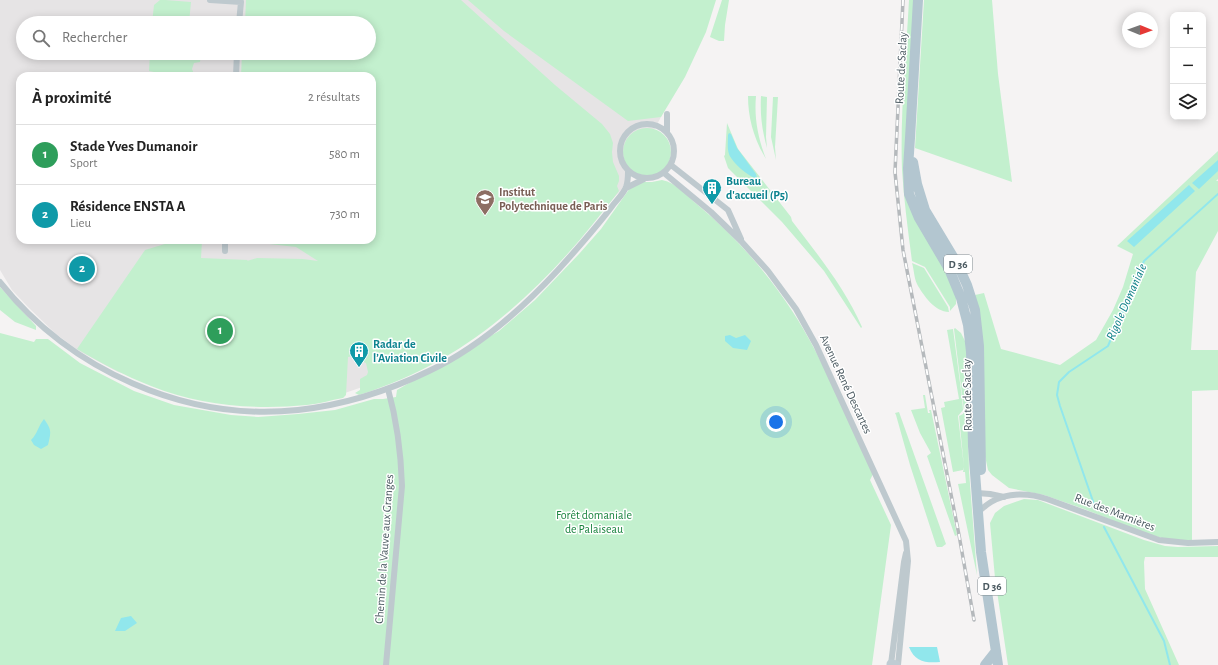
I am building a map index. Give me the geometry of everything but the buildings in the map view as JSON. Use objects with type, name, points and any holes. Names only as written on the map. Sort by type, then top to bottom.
[{"type":"main road","name":"Route de Saclay","points":[[918,0],[910,138],[914,170],[926,210],[958,265],[967,285],[975,310],[979,346],[981,552],[998,665]]},
{"type":"main road","name":"Route de Saclay","points":[[981,509],[993,602],[1005,665]]},
{"type":"main road","points":[[985,665],[996,651]]},
{"type":"street","points":[[210,0],[241,2],[240,16]]},
{"type":"street","points":[[236,72],[237,60]]},
{"type":"street","points":[[644,179],[628,172],[624,166],[619,153],[622,140],[625,134],[635,126],[659,122],[667,114],[667,132]]},
{"type":"street","points":[[0,282],[26,312],[42,327],[69,348],[110,373],[141,387],[178,399],[237,410],[290,411],[347,401],[388,389],[430,371],[476,343],[508,318],[543,286],[581,246],[626,188],[644,179],[664,173],[671,164],[674,153],[673,142],[667,132],[653,124]]},
{"type":"street","name":"Avenue René Descartes","points":[[671,164],[728,210],[741,241]]},
{"type":"street","points":[[626,188],[628,172]]},
{"type":"street","name":"Avenue René Descartes","points":[[664,173],[711,212],[741,241],[768,271],[796,310],[808,330],[879,480],[900,530],[904,534],[907,550],[904,562],[894,665]]},
{"type":"street","points":[[225,244],[225,251]]},
{"type":"street","name":"Chemin de la Vauve aux Granges","points":[[386,665],[402,486],[401,461],[395,419],[388,389]]},
{"type":"street","name":"Rue des Marnières","points":[[980,493],[1006,497]]},
{"type":"street","name":"Rue des Marnières","points":[[981,509],[992,502],[1006,497],[1028,494],[1040,496],[1159,540],[1188,543],[1218,542]]},
{"type":"shaded area","name":"Institut Polytechnique de Paris","points":[[0,0],[710,0],[661,117],[621,190],[537,282],[423,366],[342,394],[221,399],[118,372],[79,351],[56,334],[12,290],[0,270]]},
{"type":"green space","points":[[160,0],[191,2],[190,16],[153,16],[154,5]]},
{"type":"green space","name":"Institut Polytechnique de Paris","points":[[246,0],[461,0],[555,85],[602,124],[610,134],[613,143],[613,162],[619,176],[617,186],[619,191],[565,257],[536,287],[506,314],[473,339],[438,361],[400,380],[359,395],[355,393],[360,390],[360,379],[367,375],[368,372],[366,363],[358,360],[357,356],[348,357],[346,395],[343,398],[312,404],[268,407],[228,405],[189,398],[170,393],[132,378],[77,349],[145,250],[165,244],[202,244],[201,258],[248,260],[247,261],[257,258],[303,259],[318,261],[296,247],[270,244],[376,244],[376,72],[241,72],[242,60],[376,60],[376,16],[245,16]]},
{"type":"green space","points":[[468,0],[716,0],[706,32],[685,77],[661,117],[628,121],[504,31]]},
{"type":"green space","points":[[722,0],[729,0],[724,41],[719,41],[710,37]]},
{"type":"green space","points":[[909,0],[916,0],[907,190],[949,275],[956,295],[956,304],[950,311],[950,307],[925,267],[912,261],[902,170],[903,106]]},
{"type":"green space","points":[[924,0],[992,0],[998,74],[1012,182],[915,148]]},
{"type":"green space","points":[[150,60],[200,60],[200,62],[194,63],[192,69],[193,72],[149,71]]},
{"type":"green space","points":[[748,96],[756,96],[757,128],[766,159],[752,128]]},
{"type":"green space","points":[[761,96],[767,97],[767,148],[762,122]]},
{"type":"green space","points":[[773,97],[778,97],[775,147],[776,160],[771,137]]},
{"type":"green space","points":[[727,123],[738,149],[791,217],[792,221],[839,285],[848,299],[862,327],[861,328],[824,271],[782,222],[728,168],[724,156]]},
{"type":"green space","points":[[642,128],[652,128],[664,135],[671,147],[671,157],[664,169],[652,176],[642,176],[634,172],[627,165],[623,157],[623,147],[627,139],[634,132]]},
{"type":"green space","points":[[1218,151],[1218,179],[1216,181],[1218,181],[1218,231],[1196,272],[1191,350],[1218,350],[1218,390],[1192,391],[1192,541],[1162,538],[1144,533],[1044,495],[1009,488],[988,470],[985,456],[975,295],[984,293],[1001,349],[1060,365],[1096,340],[1113,310],[1123,287],[1133,254],[1117,246]]},
{"type":"green space","name":"Forêt domaniale de Palaiseau","points":[[662,180],[677,187],[734,238],[765,273],[779,292],[793,312],[816,352],[873,474],[870,480],[891,525],[872,665],[0,665],[0,333],[34,342],[36,339],[48,339],[80,363],[134,391],[174,405],[231,415],[258,417],[335,410],[374,399],[396,397],[397,390],[499,331],[535,300],[601,229],[630,188],[638,182]]},
{"type":"green space","points":[[912,263],[924,268],[948,307],[949,312],[934,306],[926,298],[916,282]]},
{"type":"green space","points":[[0,287],[36,326],[36,330],[15,322],[0,310]]},
{"type":"green space","points":[[955,328],[961,333],[966,343],[969,471],[977,575],[958,484],[966,483],[965,472],[963,472],[964,467],[959,416],[963,414],[964,411]]},
{"type":"green space","points":[[953,329],[963,410],[958,416],[964,467],[963,470],[953,472],[941,408],[945,407],[944,402],[959,399],[947,330]]},
{"type":"green space","points":[[923,395],[925,395],[928,413],[930,413],[929,410],[931,410],[957,535],[955,536],[927,456],[931,453],[920,433],[911,410],[925,408]]},
{"type":"green space","points":[[899,412],[946,544],[942,547],[937,547],[936,545],[910,465],[895,413]]},
{"type":"green space","points":[[1024,499],[1038,500],[1144,540],[1165,546],[1218,546],[1218,557],[1145,557],[1145,589],[1179,665],[1008,665],[995,578],[990,523],[995,513],[1004,506]]},
{"type":"water","points":[[729,133],[731,134],[737,148],[756,174],[757,178],[745,172],[730,157],[728,152]]},
{"type":"water","points":[[1218,160],[1218,171],[1199,189],[1192,183]]},
{"type":"water","points":[[1189,185],[1195,191],[1134,247],[1127,241]]},
{"type":"water","points":[[730,335],[736,338],[745,335],[751,341],[747,350],[733,348],[725,341],[725,336]]},
{"type":"water","points":[[44,419],[50,429],[50,434],[48,445],[41,449],[34,445],[31,440]]},
{"type":"water","points":[[131,616],[137,623],[125,631],[115,631],[121,618]]},
{"type":"water","points":[[909,647],[937,647],[940,662],[925,662],[917,659]]},
{"type":"waterway","name":"Rigole Domaniale","points":[[1095,507],[1060,406],[1057,395],[1059,382],[1069,372],[1108,346],[1144,261],[1218,194]]},
{"type":"waterway","name":"Rigole Domaniale","points":[[1104,527],[1164,641],[1170,665]]},
{"type":"railway","points":[[903,0],[895,172],[903,250],[959,535],[974,620]]},
{"type":"place","name":"Bureau d'accueil (P5)","points":[[712,205]]},
{"type":"place","name":"Institut Polytechnique de Paris","points":[[485,216]]},
{"type":"place","name":"Résidence ENSTA A","points":[[82,269]]},
{"type":"place","name":"Stade Yves Dumanoir","points":[[220,331]]},
{"type":"place","name":"Radar de l’Aviation Civile","points":[[359,368]]}]
